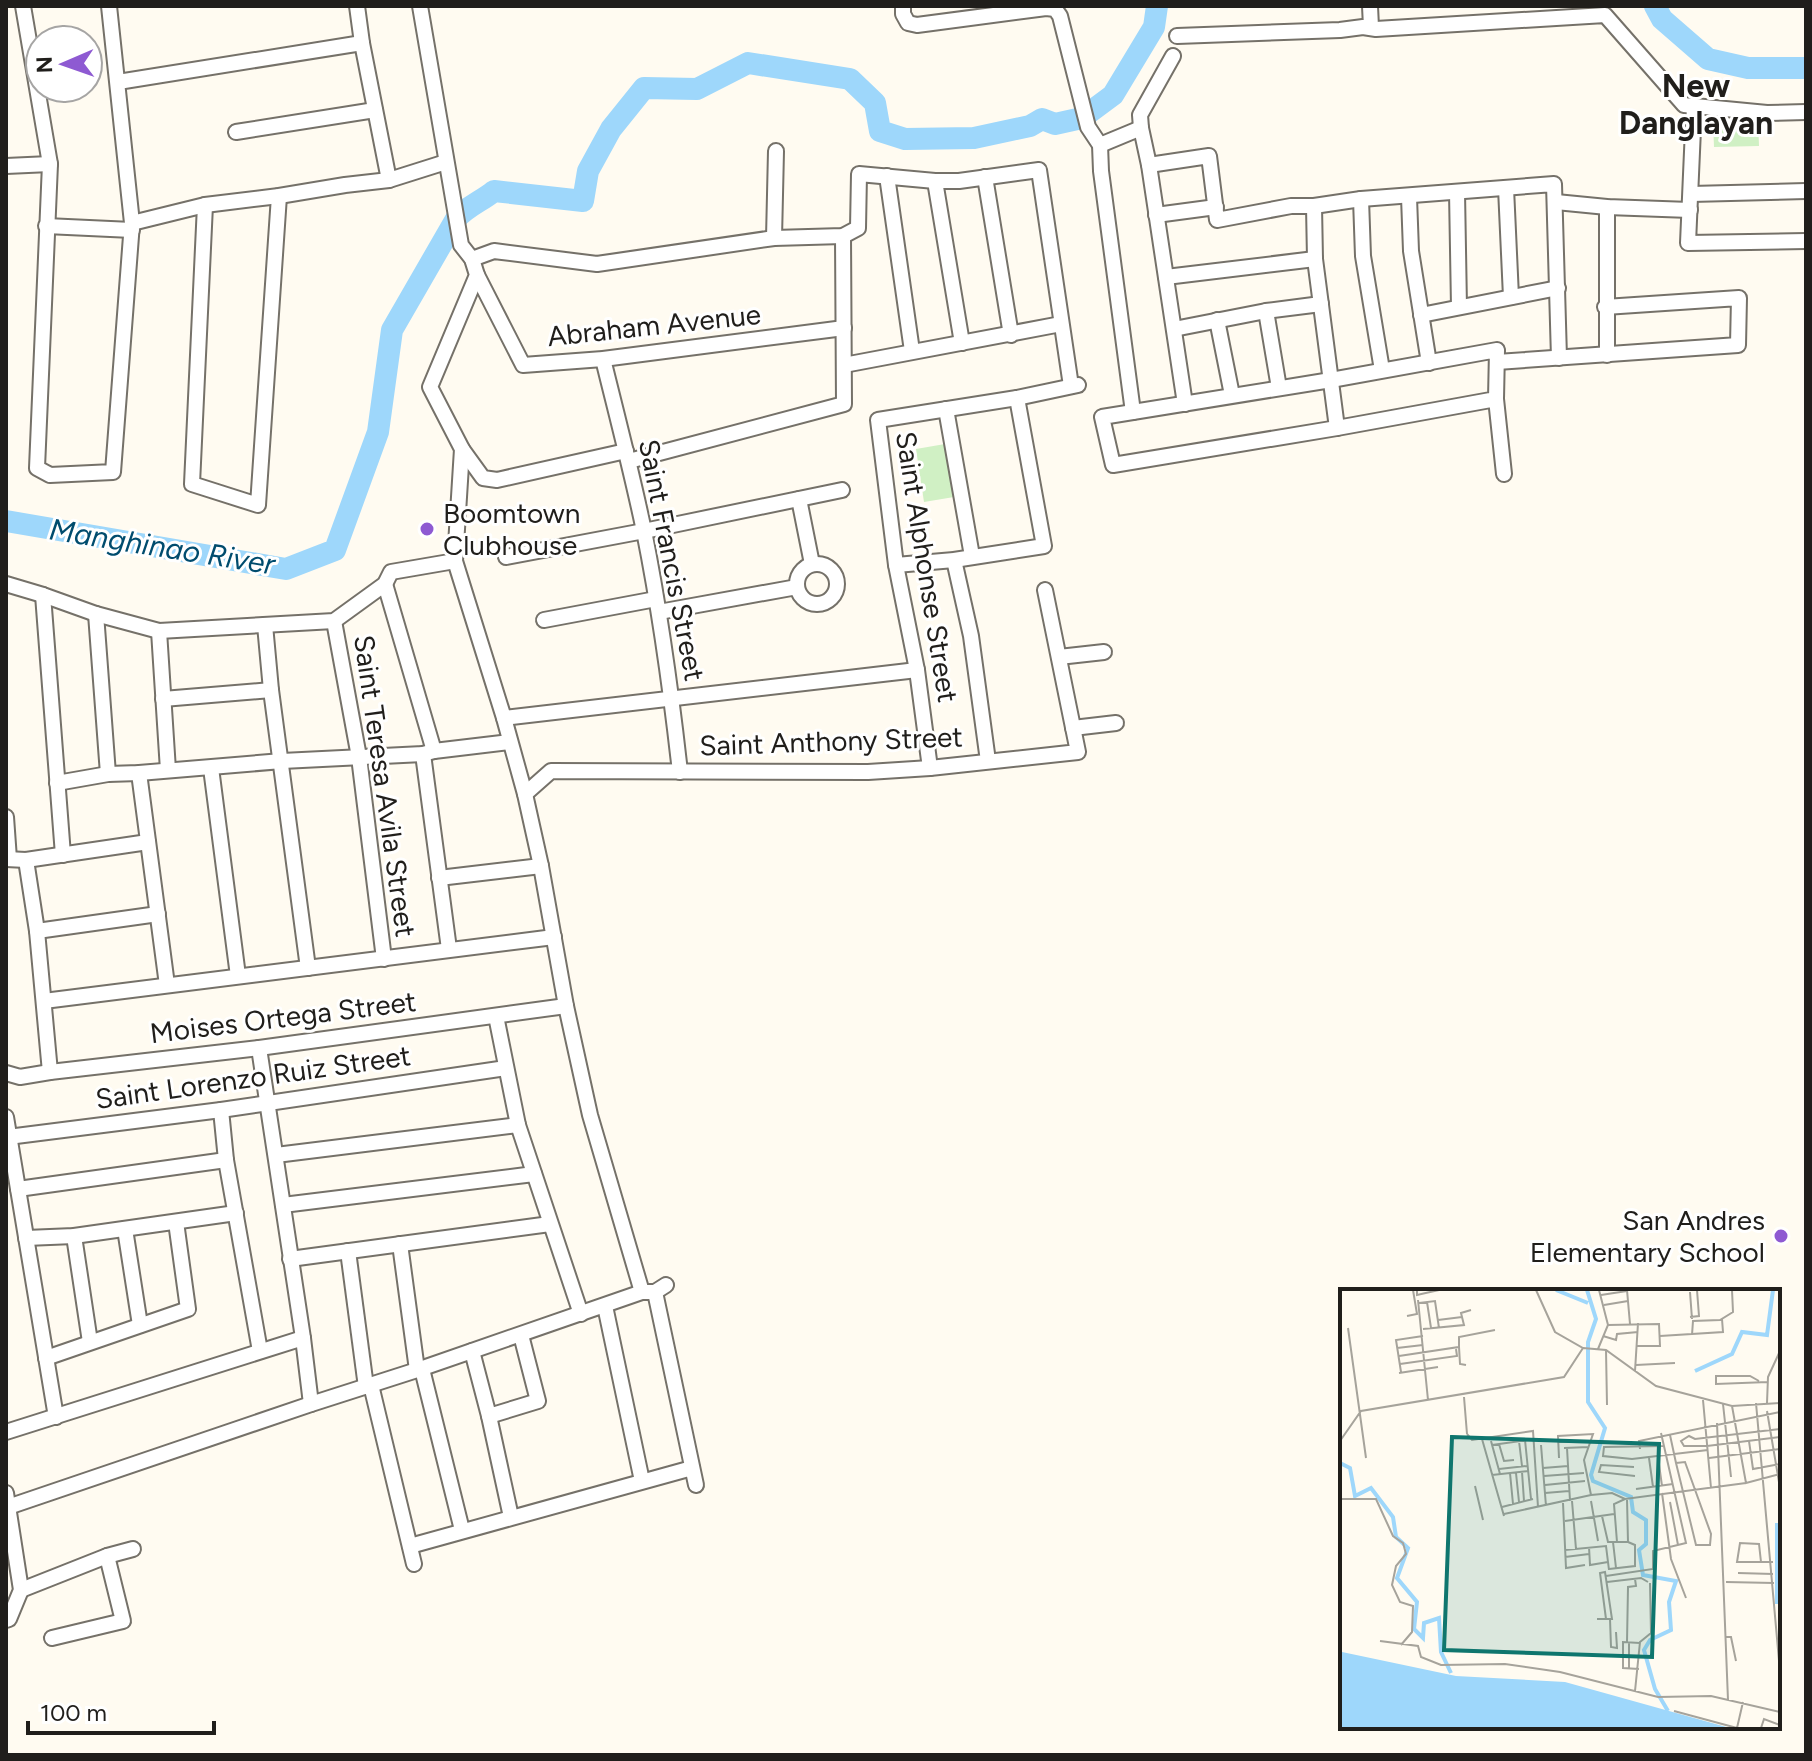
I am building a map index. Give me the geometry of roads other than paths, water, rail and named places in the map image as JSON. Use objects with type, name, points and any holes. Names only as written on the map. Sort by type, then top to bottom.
[{"type":"street","points":[[23,6],[50,164],[37,468],[50,475],[113,472],[132,226],[114,7]]},
{"type":"street","points":[[357,6],[389,180]]},
{"type":"street","points":[[420,6],[461,245],[472,259],[477,275],[430,387],[462,449],[483,478],[497,480],[627,456],[844,404],[843,236]]},
{"type":"street","points":[[903,6],[908,23],[917,25],[1046,8],[1055,9],[1060,16],[1088,127],[1100,145],[1133,412]]},
{"type":"street","points":[[1370,6],[1371,27]]},
{"type":"street","points":[[1177,36],[1376,29],[1518,13],[1605,15],[1684,105],[1767,113],[1806,112]]},
{"type":"street","points":[[118,82],[362,43]]},
{"type":"street","points":[[1173,56],[1140,115],[1185,404]]},
{"type":"street","points":[[1694,106],[1688,243],[1806,241]]},
{"type":"street","points":[[236,132],[375,110]]},
{"type":"street","points":[[1100,145],[1141,128]]},
{"type":"street","points":[[774,238],[776,151]]},
{"type":"street","points":[[1149,165],[1209,156],[1217,220],[1291,206],[1554,184],[1559,358]]},
{"type":"street","points":[[46,226],[132,226],[205,205],[389,180],[446,162]]},
{"type":"street","points":[[6,166],[50,164]]},
{"type":"street","points":[[472,259],[494,251],[597,264],[774,238],[843,236],[858,228],[859,174],[959,181],[1039,170],[1061,324],[1074,385],[946,409],[972,556]]},
{"type":"street","points":[[887,176],[912,351]]},
{"type":"street","points":[[985,177],[1011,335]]},
{"type":"street","points":[[935,181],[962,343]]},
{"type":"street","points":[[1506,188],[1511,297]]},
{"type":"street","points":[[1691,194],[1806,191]]},
{"type":"street","points":[[1457,192],[1459,307]]},
{"type":"street","points":[[205,205],[192,484],[258,505],[279,196]]},
{"type":"street","points":[[1409,197],[1411,251],[1429,363]]},
{"type":"street","points":[[1361,199],[1363,256],[1382,370]]},
{"type":"street","points":[[1556,202],[1690,210]]},
{"type":"street","points":[[1314,206],[1315,259],[1337,428]]},
{"type":"street","points":[[1156,215],[1216,207]]},
{"type":"street","points":[[1607,207],[1607,355]]},
{"type":"street","points":[[1166,277],[1315,259]]},
{"type":"street","name":"Abraham Avenue","points":[[477,275],[523,365],[603,359],[844,328]]},
{"type":"street","points":[[1421,315],[1558,288]]},
{"type":"street","points":[[1497,362],[1738,345],[1739,298],[1605,307]]},
{"type":"street","points":[[1174,329],[1321,304]]},
{"type":"street","points":[[1266,311],[1279,388]]},
{"type":"street","points":[[1217,320],[1232,395]]},
{"type":"street","points":[[844,365],[1061,324]]},
{"type":"street","points":[[1496,399],[1113,465],[1102,417],[1497,350],[1496,399],[1504,474]]},
{"type":"street","name":"Saint Francis Street","points":[[603,359],[644,531],[658,606],[680,772]]},
{"type":"street","points":[[896,565],[954,560],[1044,546],[1017,398]]},
{"type":"street","name":"Saint Alphonse Street","points":[[930,768],[917,670],[896,565],[878,420],[946,409]]},
{"type":"street","points":[[462,449],[455,561],[525,794],[590,1115],[654,1289],[696,1485]]},
{"type":"street","points":[[506,557],[842,490]]},
{"type":"street","points":[[799,499],[812,564]]},
{"type":"street","points":[[954,560],[971,636],[988,761]]},
{"type":"street","points":[[6,584],[159,631],[334,621],[385,584],[391,572],[455,561]]},
{"type":"street","points":[[812,564],[828,567],[836,580],[833,595],[820,603],[805,600],[797,587],[800,572],[812,564]]},
{"type":"street","points":[[385,584],[428,752],[439,878],[449,949]]},
{"type":"street","points":[[544,620],[797,587]]},
{"type":"street","points":[[1045,590],[1073,728],[1116,723]]},
{"type":"street","points":[[43,595],[63,855]]},
{"type":"street","points":[[96,614],[108,774]]},
{"type":"street","name":"Saint Teresa Avila Street","points":[[334,621],[359,757],[384,959]]},
{"type":"street","points":[[265,625],[308,968]]},
{"type":"street","points":[[159,631],[168,770]]},
{"type":"street","points":[[1059,657],[1104,652]]},
{"type":"street","points":[[504,718],[917,670]]},
{"type":"street","points":[[163,699],[271,690]]},
{"type":"street","name":"Saint Anthony Street","points":[[525,794],[551,771],[868,772],[1078,752],[1073,728]]},
{"type":"street","points":[[57,783],[108,774],[428,752],[510,742]]},
{"type":"street","points":[[211,768],[238,976]]},
{"type":"street","points":[[139,773],[167,985]]},
{"type":"street","points":[[6,817],[7,859],[26,860],[148,842]]},
{"type":"street","points":[[26,860],[37,931],[50,1072]]},
{"type":"street","points":[[439,878],[541,866]]},
{"type":"street","points":[[37,931],[158,914]]},
{"type":"street","points":[[44,1001],[554,937]]},
{"type":"street","name":"Moises Ortega Street","points":[[6,1073],[20,1077],[566,1006]]},
{"type":"street","points":[[496,1016],[518,1125],[581,1314]]},
{"type":"street","points":[[259,1048],[311,1404]]},
{"type":"street","name":"Saint Lorenzo Ruiz Street","points":[[8,1137],[221,1110],[506,1068]]},
{"type":"street","points":[[221,1110],[226,1160],[260,1351]]},
{"type":"street","points":[[6,1117],[56,1417]]},
{"type":"street","points":[[276,1155],[518,1125]]},
{"type":"street","points":[[18,1189],[226,1160]]},
{"type":"street","points":[[283,1205],[534,1174]]},
{"type":"street","points":[[26,1238],[74,1236],[236,1213]]},
{"type":"street","points":[[46,1358],[188,1309],[176,1222]]},
{"type":"street","points":[[290,1259],[550,1224]]},
{"type":"street","points":[[125,1229],[140,1325]]},
{"type":"street","points":[[74,1236],[90,1342]]},
{"type":"street","points":[[400,1244],[420,1370],[462,1530]]},
{"type":"street","points":[[348,1251],[369,1386],[414,1564]]},
{"type":"street","points":[[6,1620],[21,1590],[7,1500],[420,1370],[654,1289]]},
{"type":"street","points":[[605,1306],[642,1481]]},
{"type":"street","points":[[489,1416],[538,1401],[521,1335]]},
{"type":"street","points":[[6,1432],[303,1338]]},
{"type":"street","points":[[472,1351],[511,1517]]},
{"type":"street","points":[[410,1546],[692,1468]]},
{"type":"street","points":[[21,1590],[133,1549]]},
{"type":"street","points":[[52,1638],[123,1621],[107,1556]]},
{"type":"waterway","name":"Manghinao River","points":[[6,521],[286,569],[335,550],[378,432],[392,330],[456,219],[494,191],[583,201],[588,171],[611,129],[644,88],[697,89],[748,63],[850,79],[875,103],[880,131],[905,139],[974,138],[1030,126],[1042,119],[1055,124],[1082,118],[1113,95],[1154,27],[1157,6]]},
{"type":"waterway","points":[[1655,6],[1662,19],[1708,59],[1748,68],[1806,68]]},
{"type":"place","name":"Boomtown Clubhouse","points":[[427,529]]},
{"type":"place","name":"San Andres Elementary School","points":[[1781,1236]]},
{"type":"district","name":"New Danglayan","points":[[1696,104]]}]
